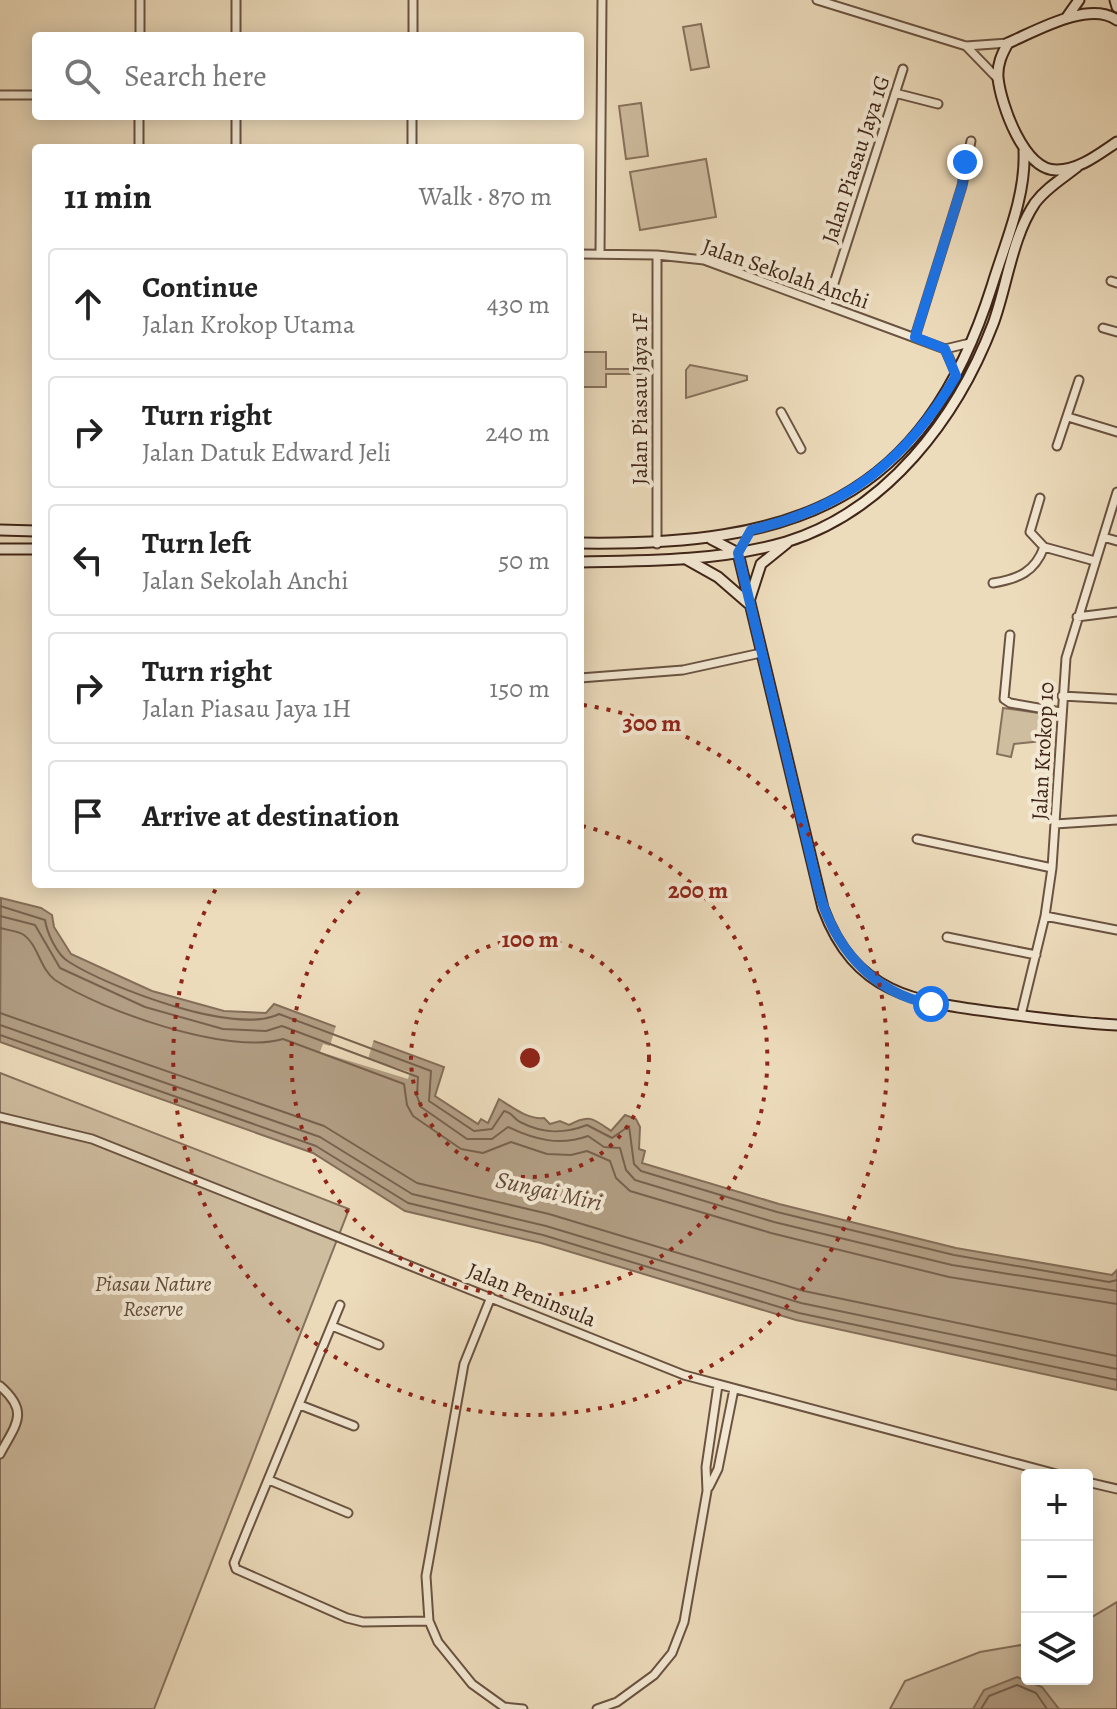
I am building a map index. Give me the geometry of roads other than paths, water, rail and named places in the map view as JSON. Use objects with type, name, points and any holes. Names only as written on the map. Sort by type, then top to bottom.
[{"type":"street","points":[[140,0],[140,32]]},
{"type":"street","points":[[236,0],[236,32]]},
{"type":"street","points":[[413,0],[413,32]]},
{"type":"street","points":[[600,254],[602,0]]},
{"type":"street","points":[[817,0],[966,46],[1008,43],[1067,17],[1099,11],[1117,20]]},
{"type":"street","points":[[1067,17],[1079,0]]},
{"type":"street","points":[[1115,0],[1117,7]]},
{"type":"street","points":[[584,543],[657,544],[711,539],[751,530],[806,513],[859,487],[907,446],[956,376],[972,342],[1021,191],[1024,151],[998,79],[999,59],[1008,43]]},
{"type":"street","points":[[966,46],[998,79]]},
{"type":"street","name":"Jalan Piasau Jaya 1G","points":[[827,305],[903,69]]},
{"type":"street","points":[[895,93],[938,104]]},
{"type":"street","points":[[0,95],[32,95]]},
{"type":"street","points":[[139,120],[139,144]]},
{"type":"street","points":[[236,120],[236,144]]},
{"type":"street","points":[[412,120],[412,144]]},
{"type":"street","points":[[915,337],[962,186],[971,141]]},
{"type":"street","points":[[584,562],[686,559],[738,553],[790,541],[836,519],[869,497],[925,445],[975,368],[1031,211],[1046,191],[1117,142]]},
{"type":"street","points":[[1024,151],[1039,165],[1054,171],[1077,167]]},
{"type":"street","name":"Jalan Sekolah Anchi","points":[[584,254],[657,255],[704,260],[945,349]]},
{"type":"street","name":"Jalan Piasau Jaya 1F","points":[[657,255],[657,544]]},
{"type":"street","points":[[1103,328],[1117,332]]},
{"type":"street","points":[[956,376],[945,349],[972,342]]},
{"type":"street","points":[[1057,446],[1079,380]]},
{"type":"street","points":[[781,412],[801,449]]},
{"type":"street","points":[[1068,417],[1117,432]]},
{"type":"street","name":"Jalan Krokop 10","points":[[1021,1015],[1045,916],[1052,868],[1066,658],[1117,492]]},
{"type":"street","points":[[1040,498],[1030,532],[1044,547],[1095,561]]},
{"type":"street","points":[[0,530],[32,531]]},
{"type":"street","points":[[751,530],[738,553],[749,603],[823,908],[831,928],[854,960],[881,983],[912,999],[1117,1025]]},
{"type":"street","points":[[1103,537],[1117,541]]},
{"type":"street","points":[[711,539],[738,553]]},
{"type":"street","points":[[749,603],[761,564],[790,541]]},
{"type":"street","points":[[993,583],[1025,574],[1039,559],[1044,547]]},
{"type":"street","points":[[0,549],[32,550]]},
{"type":"street","points":[[686,559],[718,577],[749,603]]},
{"type":"street","points":[[1077,617],[1117,612]]},
{"type":"street","points":[[1010,635],[1004,699],[1010,703],[1061,712]]},
{"type":"street","points":[[584,678],[683,670],[761,653]]},
{"type":"street","points":[[1062,696],[1117,699]]},
{"type":"street","points":[[1055,824],[1117,820]]},
{"type":"street","points":[[917,839],[1052,868]]},
{"type":"street","points":[[1045,916],[1117,930]]},
{"type":"street","points":[[947,937],[1036,955]]},
{"type":"street","name":"Jalan Peninsula","points":[[0,1117],[92,1139],[684,1375],[1037,1469]]},
{"type":"street","points":[[491,1297],[464,1364],[426,1576],[429,1621],[438,1642],[472,1684],[504,1707],[523,1709]]},
{"type":"street","points":[[340,1305],[234,1563],[241,1574],[347,1618],[363,1622],[429,1621]]},
{"type":"street","points":[[332,1326],[379,1345]]},
{"type":"street","points":[[597,1709],[617,1702],[654,1675],[672,1653],[684,1622],[707,1491],[706,1467],[718,1385]]},
{"type":"street","points":[[0,1386],[16,1400],[19,1409],[18,1420],[0,1454]]},
{"type":"street","points":[[707,1491],[718,1469],[734,1389]]},
{"type":"street","points":[[300,1405],[354,1426]]},
{"type":"street","points":[[269,1480],[348,1513]]},
{"type":"street","points":[[1093,1483],[1117,1489]]},
{"type":"water","name":"Sungai Miri","points":[[1,898],[41,908],[52,915],[54,927],[71,954],[152,991],[224,1011],[266,1013],[274,1004],[444,1067],[435,1096],[478,1124],[481,1119],[488,1123],[499,1099],[526,1115],[544,1118],[550,1124],[560,1121],[569,1125],[581,1119],[591,1119],[611,1131],[625,1115],[636,1119],[640,1127],[639,1149],[645,1151],[642,1163],[779,1204],[956,1248],[1112,1275],[1117,1270],[1117,1390],[796,1320],[541,1243],[405,1211],[313,1153],[0,1042]]},
{"type":"water","points":[[1017,1677],[1021,1679],[1021,1685],[1042,1687],[1059,1709],[973,1709],[984,1690]]},
{"type":"park label","name":"Piasau Nature Reserve","points":[[153,1296]]}]
